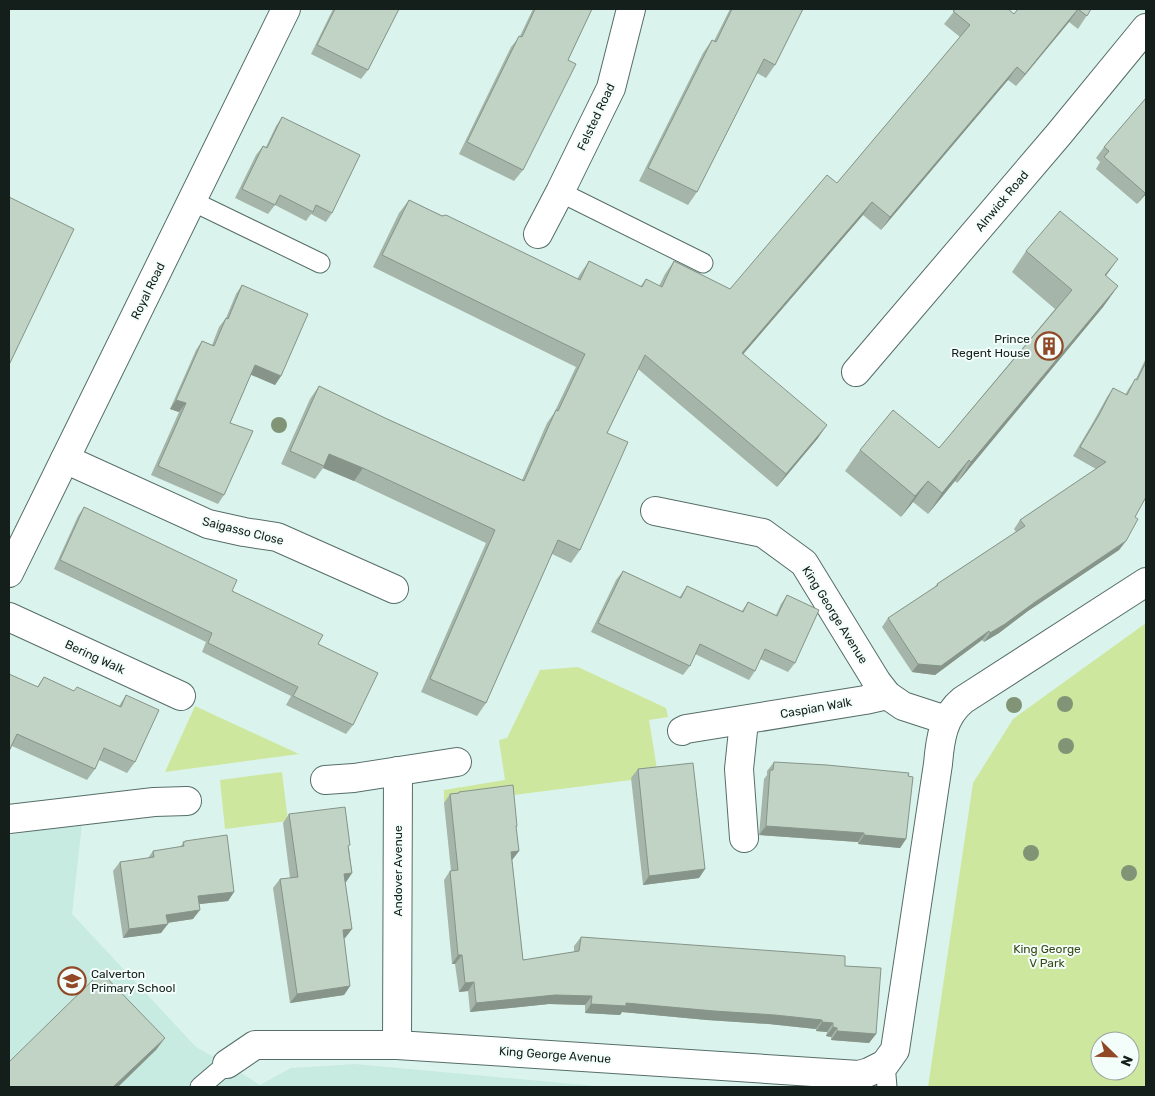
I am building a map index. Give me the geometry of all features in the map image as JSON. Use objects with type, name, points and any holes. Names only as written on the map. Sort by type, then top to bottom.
[{"type":"street","name":"Royal Road","points":[[9,574],[286,9]]},
{"type":"street","name":"Felsted Road","points":[[538,234],[611,88],[631,9]]},
{"type":"street","name":"Alnwick Road","points":[[856,372],[1059,134],[1146,28]]},
{"type":"street","name":"Saigasso Close","points":[[65,459],[208,524],[277,537],[394,589]]},
{"type":"street","name":"King George Avenue","points":[[656,511],[763,533],[804,563],[877,682],[887,695],[903,706],[946,720]]},
{"type":"street","name":"King George Avenue","points":[[227,1064],[255,1045],[397,1044],[859,1075],[869,1072],[886,1076],[895,1050],[940,742],[946,720],[956,705],[963,700],[1146,582]]},
{"type":"street","name":"Bering Walk","points":[[9,617],[181,696]]},
{"type":"street","name":"Caspian Walk","points":[[682,731],[887,695]]},
{"type":"street","points":[[744,720],[739,769],[744,838]]},
{"type":"street","points":[[325,780],[354,778],[457,762]]},
{"type":"street","name":"Andover Avenue","points":[[397,1044],[398,771]]},
{"type":"street","points":[[9,819],[154,802],[187,801]]},
{"type":"lane","points":[[560,192],[703,263]]},
{"type":"lane","points":[[192,200],[320,263]]},
{"type":"lane","points":[[200,1087],[227,1064]]},
{"type":"shaded area","name":"Calverton Primary School","points":[[82,824],[72,914],[196,1047],[260,1085],[291,1068],[355,1064],[607,1087],[9,1087],[9,835]]},
{"type":"green space","name":"King George V Park","points":[[1146,623],[1146,1087],[928,1087],[973,783],[1013,719]]},
{"type":"green space","points":[[578,667],[666,708],[668,717],[649,720],[658,775],[444,803],[444,790],[505,780],[499,740],[507,738],[540,670]]},
{"type":"green space","points":[[195,706],[299,754],[165,772]]},
{"type":"green space","points":[[282,772],[288,821],[225,829],[220,780]]},
{"type":"building","points":[[335,9],[399,9],[368,70],[317,45]]},
{"type":"building","points":[[535,9],[592,9],[568,60],[576,64],[523,170],[467,142],[519,36],[522,37]]},
{"type":"building","points":[[732,9],[803,9],[775,65],[764,59],[697,192],[648,168],[712,40],[716,42]]},
{"type":"building","points":[[956,9],[1008,9],[1014,14],[1018,9],[1078,9],[1025,74],[1017,67],[890,217],[872,202],[742,353],[827,425],[786,474],[645,355],[607,433],[628,442],[580,550],[558,540],[486,703],[430,679],[495,530],[329,454],[324,466],[290,451],[319,386],[524,481],[556,410],[558,411],[585,354],[382,255],[409,200],[442,216],[446,215],[580,280],[589,261],[642,287],[646,279],[662,287],[674,261],[730,289],[827,175],[837,183],[970,25],[953,11]]},
{"type":"building","points":[[1078,9],[1091,9],[1087,16]]},
{"type":"building","points":[[1146,98],[1145,193],[1104,157],[1109,151],[1104,147]]},
{"type":"building","points":[[282,117],[360,155],[332,213],[316,205],[313,212],[280,195],[275,205],[242,189],[263,146],[267,148]]},
{"type":"building","points":[[9,197],[74,229],[9,365]]},
{"type":"building","name":"Prince Regent House","points":[[1060,211],[1118,259],[1105,275],[1118,286],[971,462],[969,460],[942,493],[928,481],[915,496],[860,450],[893,410],[939,448],[1072,290],[1026,251]]},
{"type":"building","points":[[242,285],[308,314],[281,376],[255,365],[230,423],[253,431],[224,495],[158,466],[186,403],[176,400],[202,341],[214,346]]},
{"type":"building","points":[[1146,362],[1146,497],[1135,517],[1138,519],[1126,541],[1005,624],[990,633],[989,631],[941,666],[918,664],[888,618],[1025,526],[1020,520],[1106,462],[1080,447],[1113,388],[1127,395]]},
{"type":"building","points":[[84,507],[237,580],[232,591],[323,635],[318,644],[378,673],[353,725],[293,696],[298,687],[208,643],[212,633],[60,560]]},
{"type":"building","points":[[623,571],[681,598],[687,586],[743,612],[748,602],[777,616],[787,595],[819,610],[795,663],[765,649],[755,671],[700,644],[690,666],[598,623]]},
{"type":"building","points":[[9,674],[38,687],[44,677],[74,691],[77,687],[121,707],[126,695],[159,710],[135,762],[104,748],[95,769],[17,734],[9,751]]},
{"type":"building","points":[[774,762],[909,773],[908,776],[913,777],[906,839],[864,835],[864,833],[766,826],[770,770],[773,770]]},
{"type":"building","points":[[693,763],[705,869],[649,876],[638,769]]},
{"type":"building","points":[[513,785],[519,851],[511,852],[523,960],[579,951],[581,937],[845,956],[845,966],[881,968],[876,1034],[837,1031],[837,1028],[833,1027],[833,1023],[822,1022],[822,1020],[775,1015],[626,1003],[626,1006],[591,1004],[592,996],[555,995],[476,1003],[474,982],[465,983],[462,955],[458,955],[450,871],[458,870],[450,794]]},
{"type":"building","points":[[345,807],[352,873],[344,874],[352,929],[343,930],[350,986],[297,994],[280,879],[298,877],[289,814]]},
{"type":"building","points":[[227,835],[234,892],[198,896],[200,910],[166,915],[168,924],[129,929],[120,862],[154,857],[153,851],[184,846],[183,842],[185,841]]},
{"type":"building","points":[[101,972],[165,1038],[113,1087],[9,1087],[9,1062]]},
{"type":"place","name":"Prince Regent House","points":[[1049,346]]},
{"type":"place","name":"Calverton Primary School","points":[[72,981]]}]
